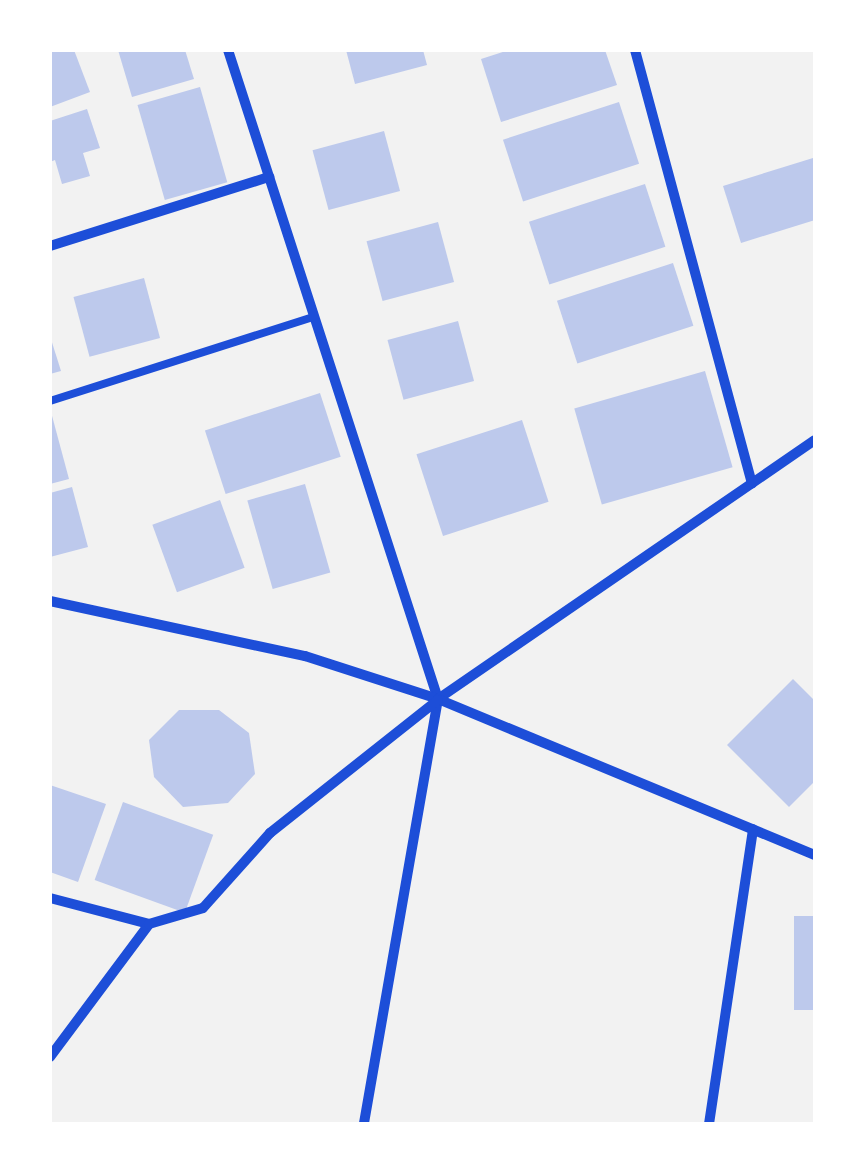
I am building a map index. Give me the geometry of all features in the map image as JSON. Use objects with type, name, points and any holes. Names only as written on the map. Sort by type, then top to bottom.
[{"type":"street","points":[[228,50],[438,699],[364,1124]]},
{"type":"street","points":[[634,50],[752,483]]},
{"type":"street","points":[[50,246],[269,176]]},
{"type":"street","points":[[50,898],[149,924],[202,908],[270,833],[438,699],[815,440]]},
{"type":"street","points":[[50,600],[304,656],[438,699],[815,855]]},
{"type":"street","points":[[709,1124],[753,829]]},
{"type":"street","points":[[50,1057],[149,924]]},
{"type":"lane","points":[[50,401],[314,316]]},
{"type":"building","points":[[50,50],[74,50],[90,92],[50,107]]},
{"type":"building","points":[[118,50],[185,50],[194,79],[132,97]]},
{"type":"building","points":[[346,50],[423,50],[427,65],[355,84]]},
{"type":"building","points":[[509,50],[605,50],[617,85],[501,122],[481,59]]},
{"type":"building","points":[[200,87],[227,182],[165,200],[138,105]]},
{"type":"building","points":[[619,102],[639,164],[523,202],[503,140]]},
{"type":"building","points":[[87,109],[100,148],[83,153],[90,176],[62,184],[55,160],[50,162],[50,121]]},
{"type":"building","points":[[384,131],[400,191],[329,210],[313,150]]},
{"type":"building","points":[[813,158],[815,220],[741,243],[723,186]]},
{"type":"building","points":[[645,184],[665,247],[549,284],[529,222]]},
{"type":"building","points":[[438,222],[454,282],[383,301],[367,241]]},
{"type":"building","points":[[673,263],[693,326],[577,363],[557,301]]},
{"type":"building","points":[[144,278],[160,338],[90,357],[73,297]]},
{"type":"building","points":[[458,321],[474,381],[404,400],[387,340]]},
{"type":"building","points":[[50,336],[61,371],[50,374]]},
{"type":"building","points":[[705,371],[733,467],[602,505],[574,408]]},
{"type":"building","points":[[320,393],[341,457],[226,494],[205,430]]},
{"type":"building","points":[[50,413],[69,479],[50,484]]},
{"type":"building","points":[[522,420],[549,502],[443,536],[416,454]]},
{"type":"building","points":[[305,484],[330,572],[273,589],[247,501]]},
{"type":"building","points":[[72,487],[88,547],[50,557],[50,493]]},
{"type":"building","points":[[220,500],[245,568],[177,592],[152,525]]},
{"type":"building","points":[[793,679],[815,701],[815,781],[789,807],[727,745]]},
{"type":"building","points":[[179,710],[219,710],[249,733],[255,774],[228,803],[183,807],[154,777],[149,740]]},
{"type":"building","points":[[50,785],[106,804],[78,882],[50,872]]},
{"type":"building","points":[[123,802],[213,835],[185,913],[95,880]]},
{"type":"building","points":[[794,916],[815,916],[815,1010],[794,1010]]}]
